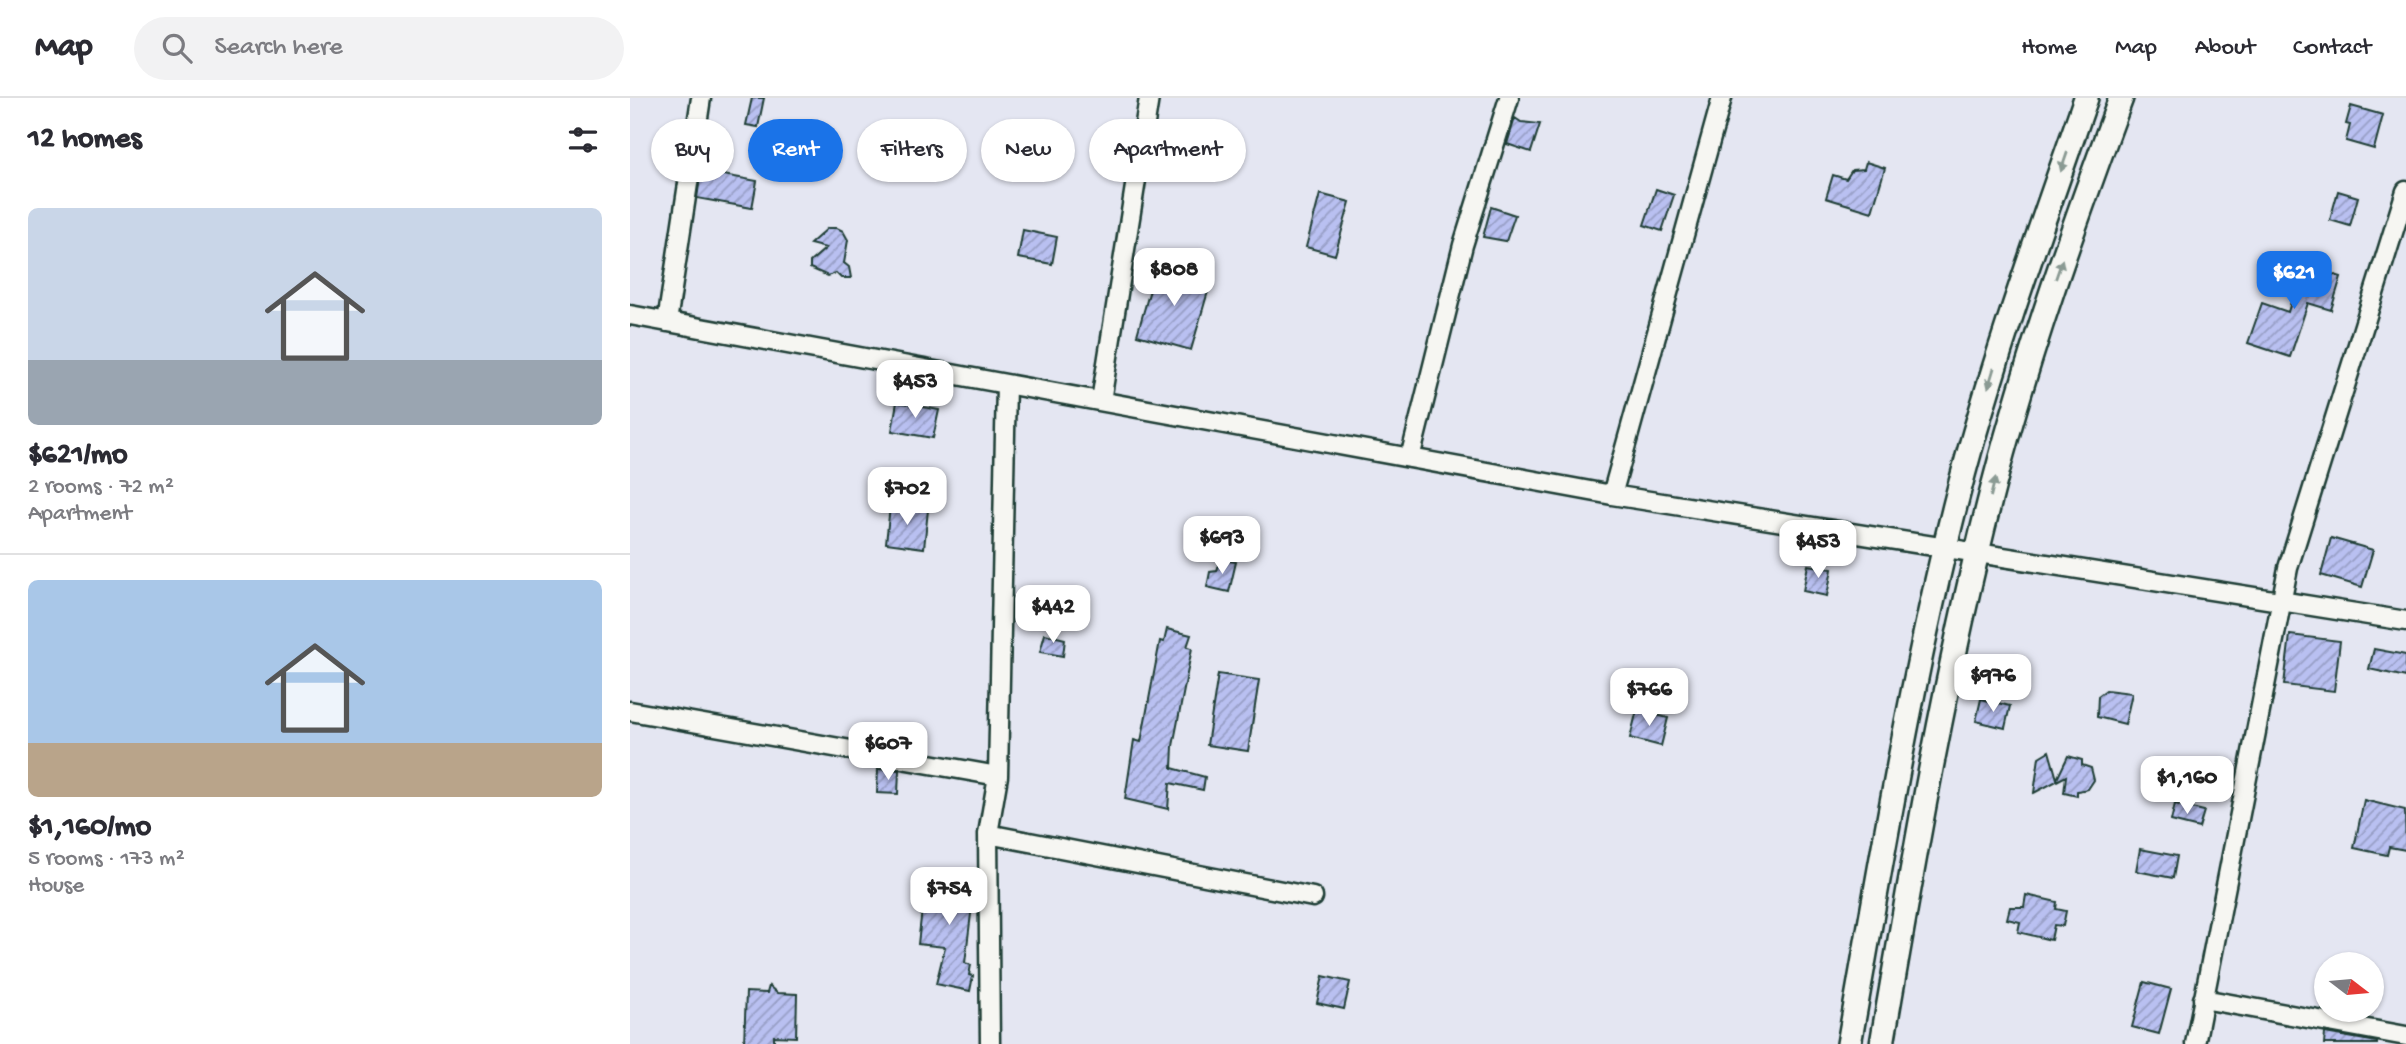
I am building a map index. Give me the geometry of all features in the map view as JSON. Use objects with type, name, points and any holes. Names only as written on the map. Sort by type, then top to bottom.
[{"type":"main road","points":[[1849,1044],[1901,753],[1944,549],[1992,373],[2087,98]]},
{"type":"main road","points":[[1882,1044],[1933,762],[1977,553],[2003,450],[2033,346],[2121,98]]},
{"type":"street","points":[[667,322],[701,98]]},
{"type":"street","points":[[1101,401],[1149,98]]},
{"type":"street","points":[[1410,458],[1463,245],[1509,98]]},
{"type":"street","points":[[1612,495],[1722,98]]},
{"type":"street","points":[[2194,1044],[2288,568],[2406,191]]},
{"type":"street","points":[[630,315],[1612,495],[2406,621]]},
{"type":"street","points":[[990,1044],[988,834],[998,776],[1006,384]]},
{"type":"street","points":[[630,711],[998,776]]},
{"type":"street","points":[[988,834],[1313,897]]},
{"type":"street","points":[[2203,999],[2406,1036]]},
{"type":"building","points":[[752,98],[764,98],[760,119],[748,119],[746,125]]},
{"type":"building","points":[[2351,106],[2383,115],[2374,149],[2346,141],[2350,125],[2346,124]]},
{"type":"building","points":[[1515,118],[1521,122],[1540,124],[1531,152],[1507,144]]},
{"type":"building","points":[[1866,162],[1885,168],[1872,212],[1826,198],[1833,175],[1846,179],[1852,170],[1864,169]]},
{"type":"building","points":[[734,177],[757,182],[752,208],[697,198],[699,182],[734,182]]},
{"type":"building","points":[[1656,189],[1674,195],[1662,231],[1644,225]]},
{"type":"building","points":[[2338,191],[2358,197],[2350,226],[2330,220]]},
{"type":"building","points":[[1320,194],[1350,202],[1335,255],[1306,247]]},
{"type":"building","points":[[1491,207],[1515,215],[1506,241],[1483,237]]},
{"type":"building","points":[[828,228],[843,231],[848,240],[844,263],[849,267],[851,278],[841,278],[836,273],[828,276],[810,268],[810,262],[826,248],[810,244]]},
{"type":"building","points":[[1023,230],[1057,237],[1052,264],[1018,258]]},
{"type":"building","points":[[1157,265],[1211,281],[1191,350],[1137,335]]},
{"type":"building","points":[[2302,265],[2341,277],[2331,310],[2308,303],[2290,357],[2248,343],[2262,303],[2288,312]]},
{"type":"building","points":[[897,402],[939,410],[933,438],[892,431]]},
{"type":"building","points":[[890,506],[928,510],[924,548],[886,543]]},
{"type":"building","points":[[2331,538],[2373,550],[2362,587],[2321,575]]},
{"type":"building","points":[[1220,560],[1236,562],[1229,592],[1207,587],[1210,572],[1217,571]]},
{"type":"building","points":[[1808,565],[1832,569],[1827,596],[1803,591]]},
{"type":"building","points":[[1167,629],[1191,635],[1187,647],[1192,648],[1173,746],[1172,768],[1205,777],[1203,790],[1170,783],[1168,809],[1125,799],[1134,740],[1141,742],[1160,641],[1164,642]]},
{"type":"building","points":[[1045,634],[1065,639],[1063,656],[1040,652]]},
{"type":"building","points":[[2290,635],[2340,641],[2334,691],[2284,685]]},
{"type":"building","points":[[2374,649],[2406,655],[2406,677],[2369,669]]},
{"type":"building","points":[[1218,674],[1259,680],[1248,751],[1207,745]]},
{"type":"building","points":[[2106,690],[2132,693],[2125,724],[2097,717],[2098,696]]},
{"type":"building","points":[[1981,699],[2010,706],[2005,728],[1976,721]]},
{"type":"building","points":[[1637,710],[1668,718],[1661,746],[1630,738]]},
{"type":"building","points":[[2049,751],[2057,779],[2068,756],[2082,760],[2082,765],[2091,768],[2094,780],[2088,789],[2077,791],[2077,796],[2064,793],[2066,776],[2034,793],[2039,757]]},
{"type":"building","points":[[878,769],[899,770],[898,794],[877,793]]},
{"type":"building","points":[[2364,800],[2405,810],[2406,850],[2389,847],[2387,855],[2354,848]]},
{"type":"building","points":[[2175,804],[2204,811],[2199,828],[2171,821]]},
{"type":"building","points":[[2140,849],[2177,856],[2173,878],[2136,871]]},
{"type":"building","points":[[926,875],[975,881],[965,963],[971,965],[969,975],[973,976],[970,991],[936,984],[945,947],[918,944]]},
{"type":"building","points":[[2026,895],[2057,902],[2056,909],[2066,911],[2063,926],[2054,925],[2051,940],[2018,932],[2020,922],[2007,919],[2010,907],[2024,907]]},
{"type":"building","points":[[1323,976],[1350,982],[1344,1009],[1317,1003]]},
{"type":"building","points":[[2144,982],[2171,989],[2159,1034],[2132,1027]]},
{"type":"building","points":[[769,986],[777,993],[797,994],[796,1037],[774,1036],[774,1044],[744,1044],[746,992],[767,993]]},
{"type":"building","points":[[2325,1033],[2377,1042],[2377,1044],[2324,1044]]}]
